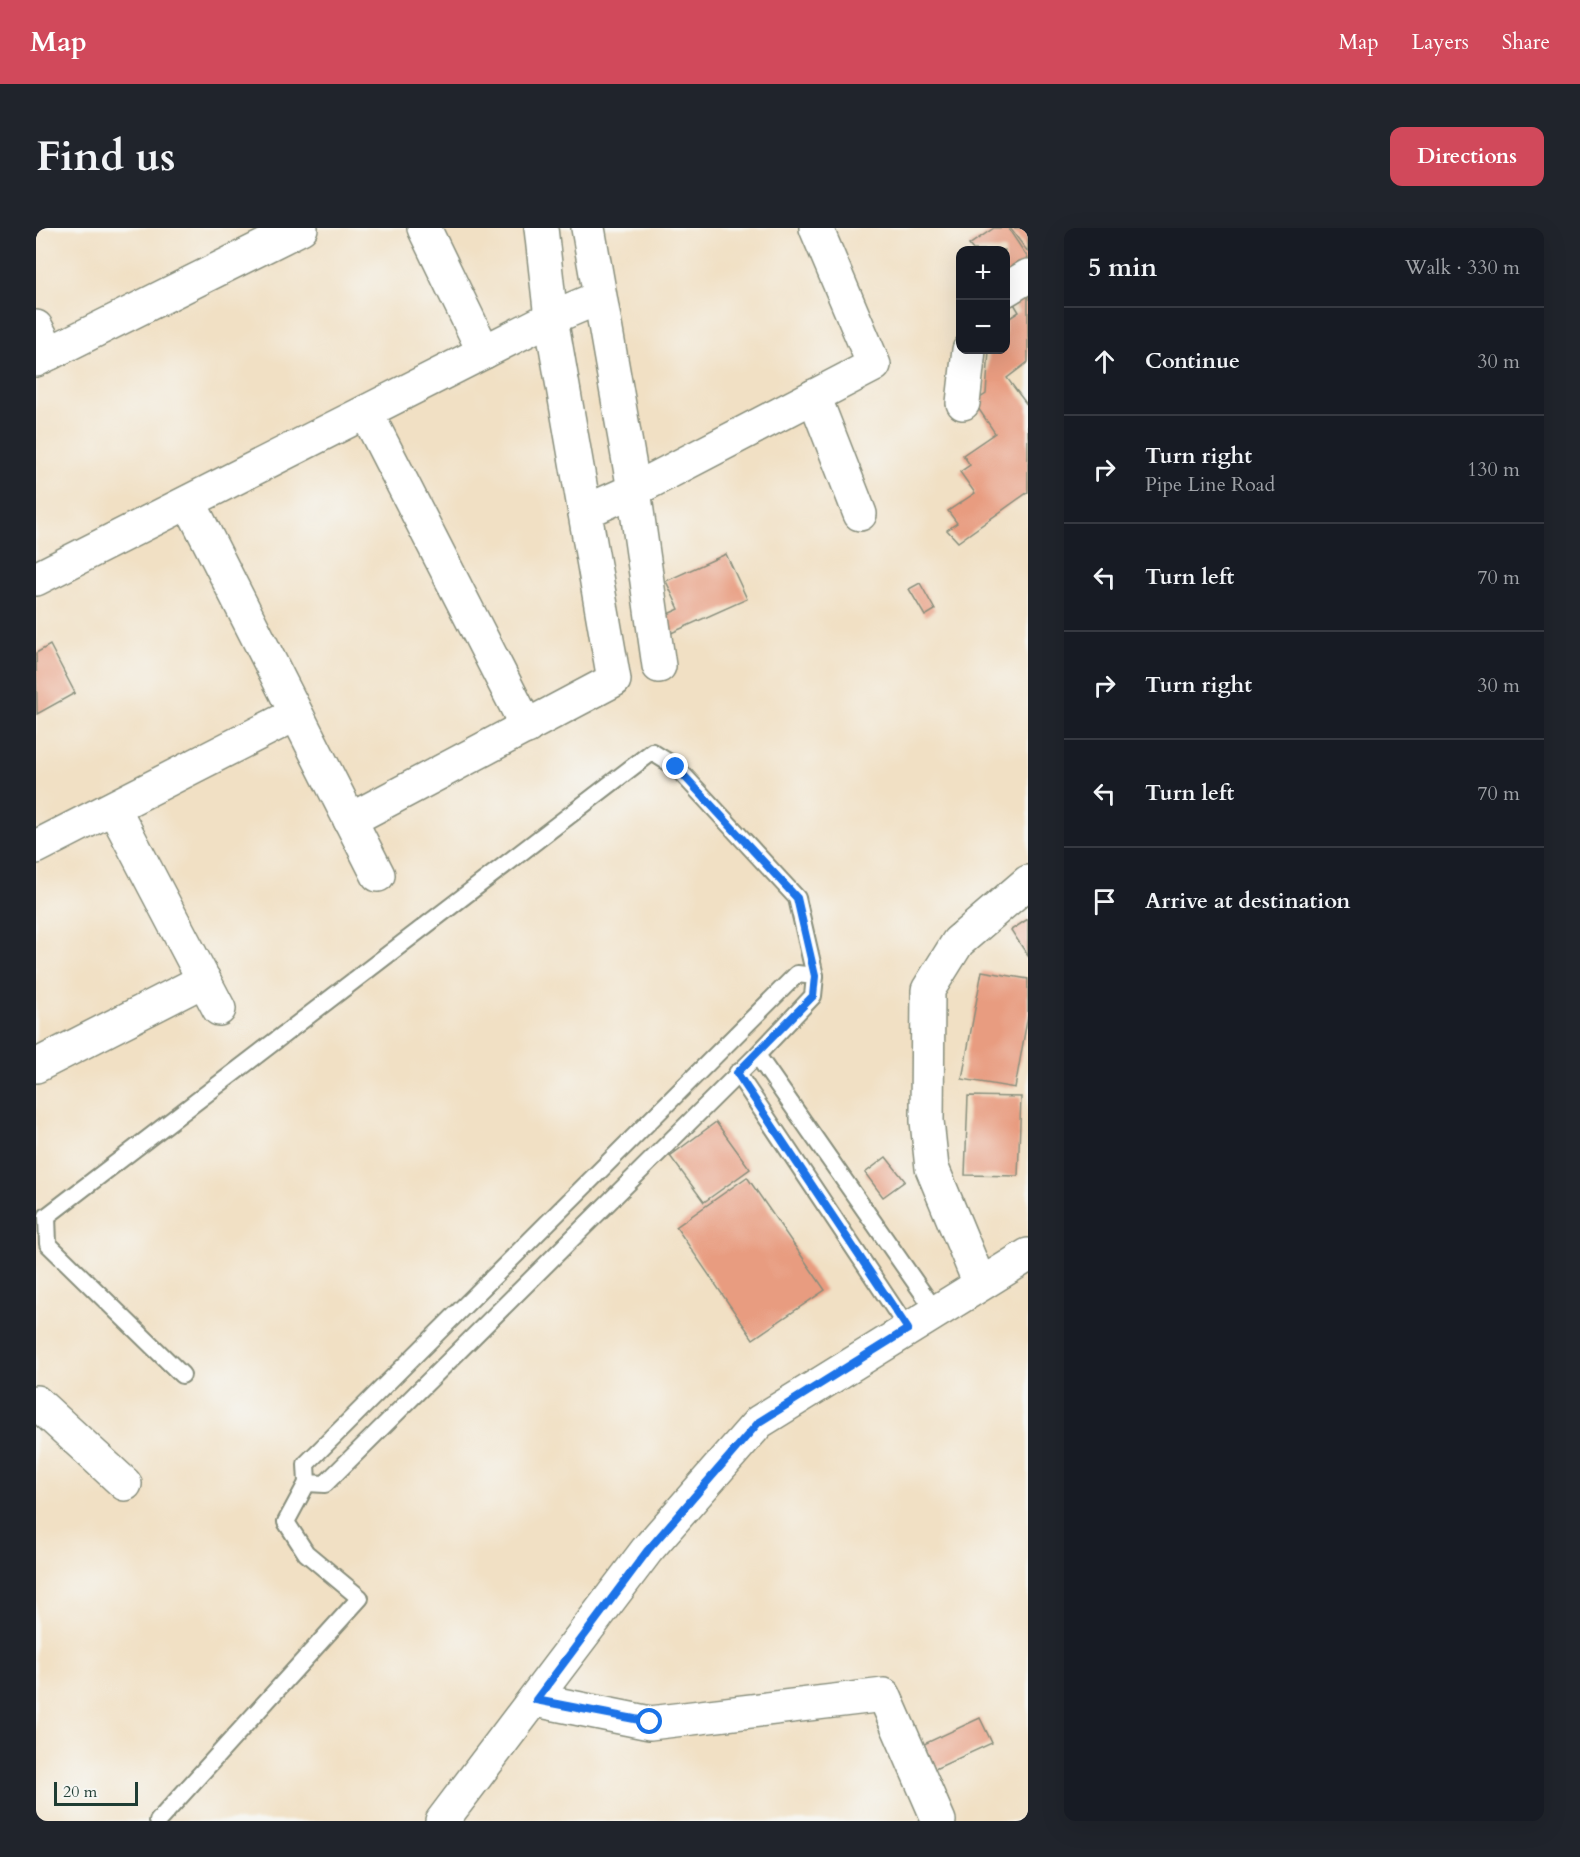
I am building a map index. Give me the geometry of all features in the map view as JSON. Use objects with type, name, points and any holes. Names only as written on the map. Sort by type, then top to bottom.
[{"type":"street","points":[[41,347],[301,228]]},
{"type":"street","points":[[424,228],[484,352]]},
{"type":"street","points":[[350,820],[614,680],[551,318],[541,228]]},
{"type":"street","points":[[588,228],[598,298],[634,490],[659,666]]},
{"type":"street","points":[[585,512],[634,490],[874,365],[816,228]]},
{"type":"street","points":[[1010,287],[1028,276]]},
{"type":"street","points":[[36,579],[551,318],[598,298]]},
{"type":"street","points":[[963,403],[969,354]]},
{"type":"street","points":[[814,396],[860,514]]},
{"type":"street","points":[[366,412],[527,727]]},
{"type":"street","points":[[189,502],[378,875]]},
{"type":"street","points":[[36,847],[296,714]]},
{"type":"street","points":[[114,809],[219,1009]]},
{"type":"street","points":[[980,1284],[932,1168],[927,1121],[928,990],[958,942],[1028,882]]},
{"type":"street","points":[[36,1066],[204,980]]},
{"type":"street","points":[[442,1821],[648,1550],[759,1422],[1028,1255]]},
{"type":"street","points":[[36,1402],[125,1484]]},
{"type":"street","points":[[536,1700],[650,1722],[884,1695],[939,1821]]},
{"type":"lane","points":[[182,1375],[48,1245],[47,1216],[651,752],[676,767],[797,898],[815,976],[813,996],[757,1055],[326,1484],[307,1483]]},
{"type":"lane","points":[[158,1821],[360,1598],[306,1553],[286,1522],[307,1483],[306,1464],[797,974],[815,976]]},
{"type":"lane","points":[[757,1055],[936,1312]]},
{"type":"lane","points":[[737,1073],[908,1329]]},
{"type":"building","points":[[994,228],[1008,228],[1028,258],[1028,268],[1010,280],[1010,246],[969,245]]},
{"type":"building","points":[[1010,228],[1028,228],[1028,252]]},
{"type":"building","points":[[1028,292],[1028,362],[1007,378],[1028,406],[1028,492],[958,542],[947,530],[957,523],[948,511],[975,493],[960,472],[970,465],[963,455],[995,433],[974,402],[986,394],[989,354],[1010,354],[1010,318],[1019,312],[1013,302]]},
{"type":"building","points":[[726,554],[747,599],[669,634],[661,617],[679,609],[666,581]]},
{"type":"building","points":[[920,583],[935,610],[925,616],[909,589]]},
{"type":"building","points":[[50,645],[75,693],[37,714],[36,653]]},
{"type":"building","points":[[1028,919],[1028,956],[1011,930]]},
{"type":"building","points":[[982,971],[1028,979],[1028,1015],[1015,1088],[962,1079]]},
{"type":"building","points":[[968,1096],[1021,1097],[1018,1176],[965,1175]]},
{"type":"building","points":[[716,1122],[750,1169],[704,1202],[670,1156]]},
{"type":"building","points":[[886,1157],[905,1181],[883,1197],[865,1173]]},
{"type":"building","points":[[747,1177],[825,1290],[753,1339],[676,1227]]},
{"type":"building","points":[[980,1718],[992,1743],[935,1769],[924,1744]]},
{"type":"route","points":[[650,1722],[536,1700],[648,1550],[759,1422],[908,1329],[737,1073],[813,996],[815,976],[797,898],[676,767]]}]
